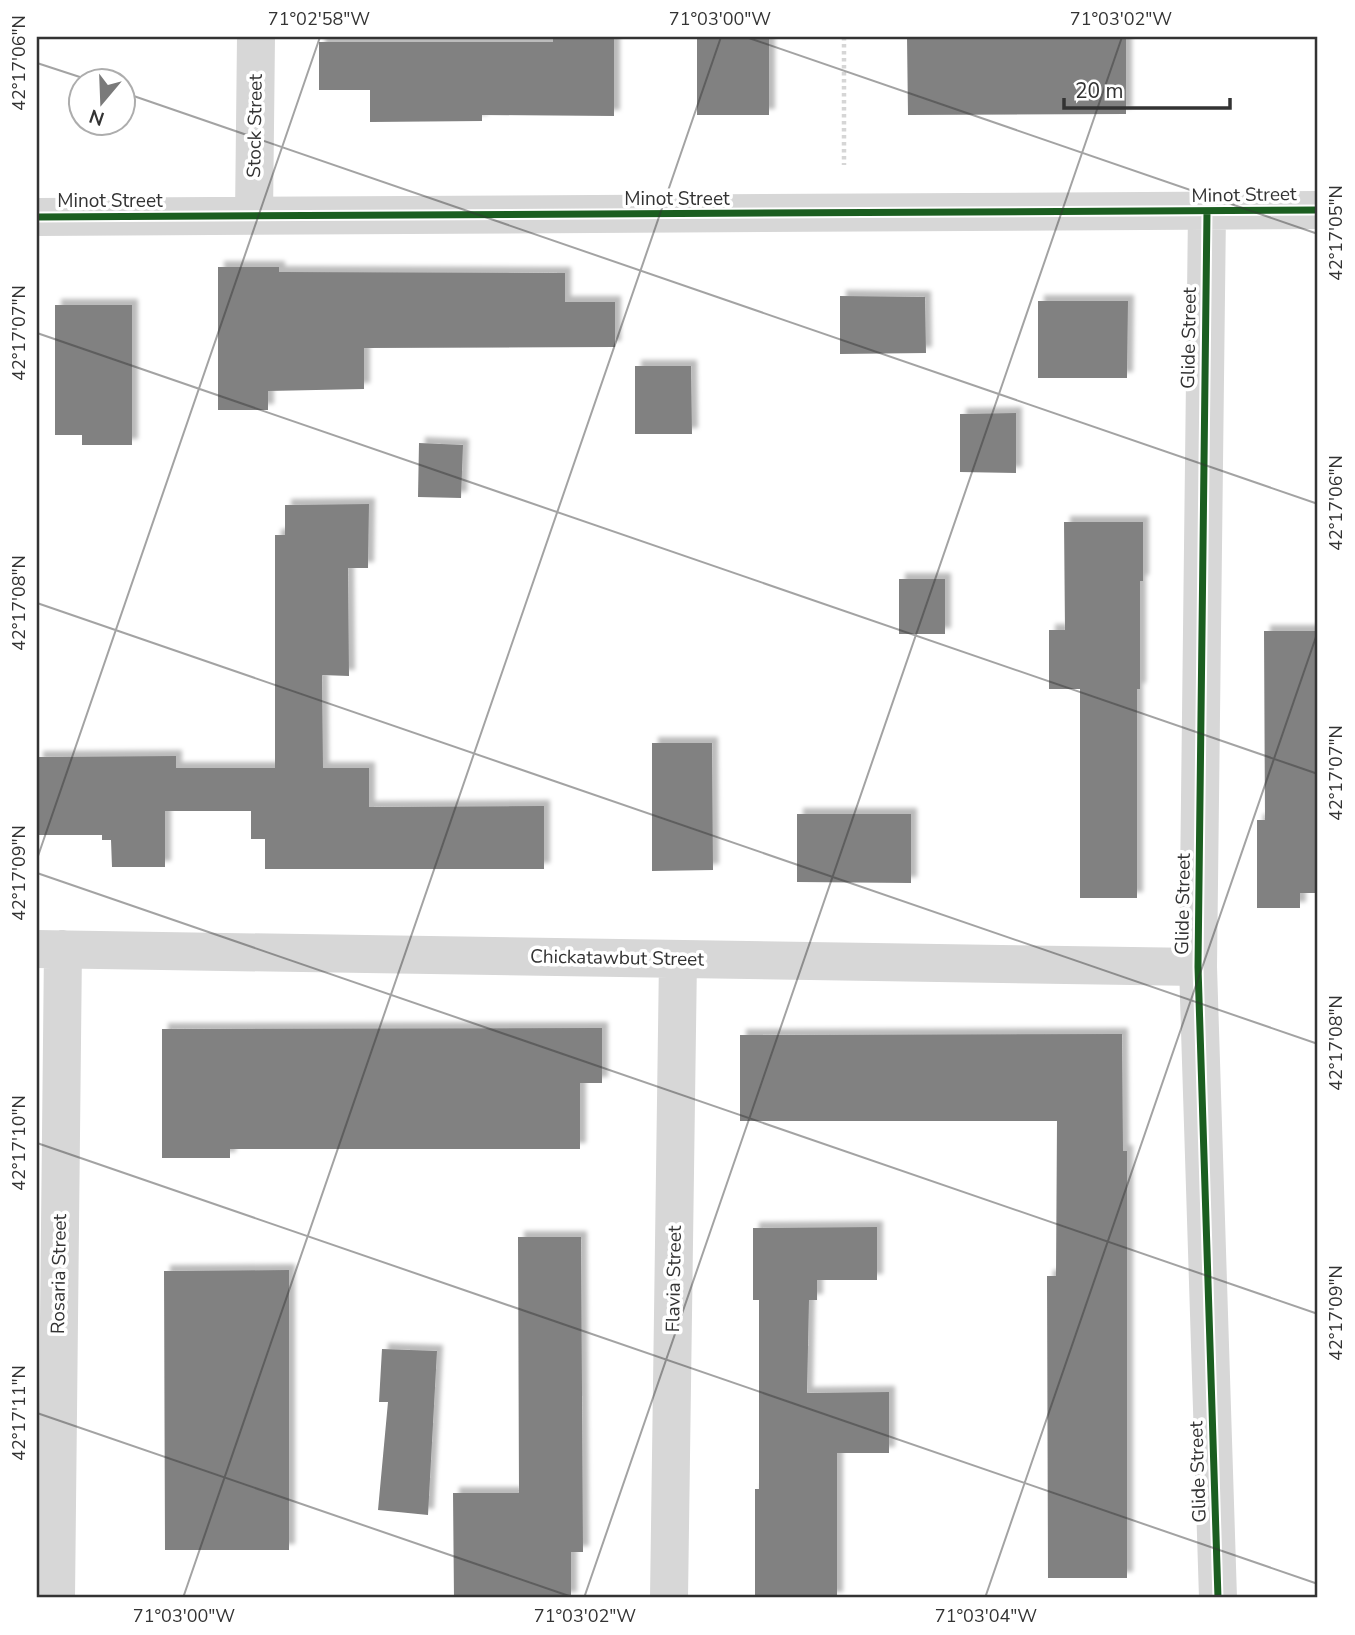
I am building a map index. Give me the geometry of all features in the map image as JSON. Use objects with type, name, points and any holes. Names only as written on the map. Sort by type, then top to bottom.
[{"type":"street","name":"Stock Street","points":[[254,216],[256,37]]},
{"type":"street","name":"Minot Street","points":[[37,217],[1318,210]]},
{"type":"street","name":"Glide Street","points":[[1207,211],[1198,967],[1218,1598]]},
{"type":"street","name":"Chickatawbut Street","points":[[50,949],[1198,967]]},
{"type":"street","name":"Rosaria Street","points":[[50,949],[56,1598]]},
{"type":"street","name":"Flavia Street","points":[[669,1598],[678,959]]},
{"type":"path","points":[[844,37],[845,214]]},
{"type":"building","points":[[553,37],[614,37],[614,116],[482,115],[482,121],[370,122],[370,90],[319,90],[319,42],[553,42]]},
{"type":"building","points":[[697,37],[769,37],[769,115],[697,115]]},
{"type":"building","points":[[907,37],[1126,37],[1126,114],[908,115]]},
{"type":"building","points":[[218,267],[279,267],[279,272],[565,273],[565,302],[615,302],[615,347],[364,348],[364,389],[268,391],[268,410],[218,410]]},
{"type":"building","points":[[840,296],[925,297],[926,353],[840,354]]},
{"type":"building","points":[[1038,301],[1128,301],[1127,378],[1038,378]]},
{"type":"building","points":[[55,305],[132,305],[132,445],[82,445],[82,435],[55,435]]},
{"type":"building","points":[[635,366],[691,366],[692,434],[635,434]]},
{"type":"building","points":[[1016,413],[1016,473],[960,472],[960,414]]},
{"type":"building","points":[[419,443],[463,445],[461,498],[418,497]]},
{"type":"building","points":[[369,504],[368,568],[348,568],[349,676],[322,675],[323,768],[369,768],[369,807],[544,806],[544,869],[265,869],[265,839],[251,839],[251,811],[165,811],[165,867],[112,867],[111,840],[102,840],[102,835],[37,835],[37,757],[176,756],[176,768],[275,768],[275,535],[285,535],[285,505]]},
{"type":"building","points":[[1064,522],[1143,522],[1140,689],[1137,689],[1137,898],[1080,898],[1080,689],[1049,689],[1049,630],[1065,630]]},
{"type":"building","points":[[899,579],[945,579],[945,634],[899,634]]},
{"type":"building","points":[[1264,631],[1318,631],[1318,893],[1300,893],[1300,908],[1257,908],[1257,820],[1265,820]]},
{"type":"building","points":[[652,743],[712,743],[713,870],[652,871]]},
{"type":"building","points":[[797,814],[911,814],[911,883],[797,882]]},
{"type":"building","points":[[602,1028],[602,1083],[580,1083],[580,1149],[230,1149],[230,1158],[162,1158],[162,1029]]},
{"type":"building","points":[[1122,1034],[1123,1151],[1127,1151],[1127,1578],[1048,1578],[1047,1276],[1056,1276],[1057,1121],[740,1121],[740,1035]]},
{"type":"building","points":[[877,1227],[877,1280],[817,1280],[817,1300],[809,1300],[807,1393],[889,1392],[889,1453],[837,1453],[837,1598],[755,1598],[755,1489],[759,1489],[759,1300],[753,1300],[753,1228]]},
{"type":"building","points":[[518,1237],[581,1237],[583,1552],[571,1552],[571,1598],[454,1598],[453,1493],[519,1493]]},
{"type":"building","points":[[289,1270],[289,1550],[165,1550],[164,1271]]},
{"type":"building","points":[[382,1349],[437,1351],[428,1515],[378,1510],[388,1402],[379,1402]]},
{"type":"cycle path","points":[[37,217],[1318,210]]},
{"type":"cycle path","points":[[1207,211],[1198,967],[1218,1598]]}]
